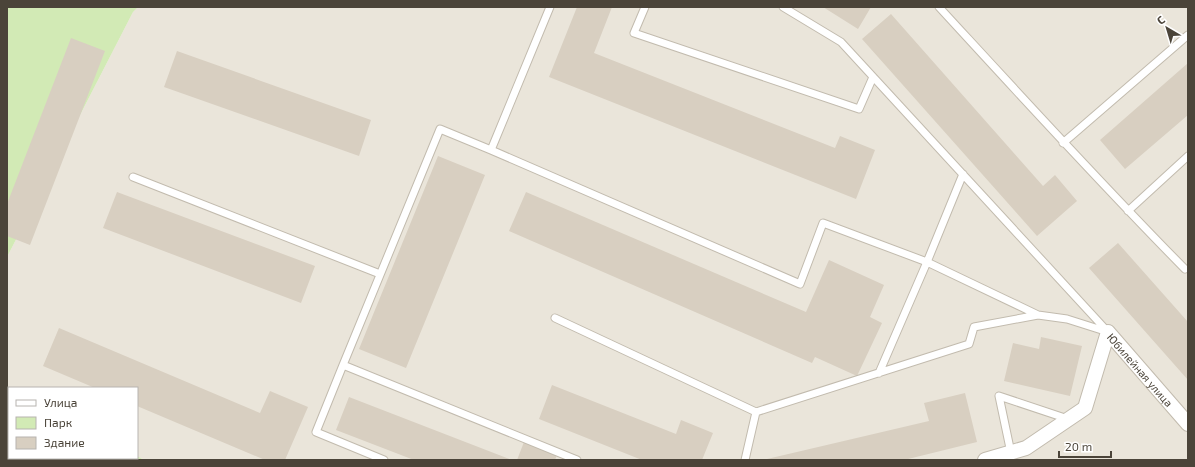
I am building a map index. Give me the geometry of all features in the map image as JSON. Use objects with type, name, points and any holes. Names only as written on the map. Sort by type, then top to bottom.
[{"type":"street","name":"Юбилейная улица","points":[[985,460],[1026,448],[1085,408],[1108,332]]},
{"type":"street","name":"Юбилейная улица","points":[[1108,332],[1188,424]]},
{"type":"lane","points":[[491,150],[550,7]]},
{"type":"lane","points":[[645,7],[634,33],[859,110],[873,77]]},
{"type":"lane","points":[[783,7],[841,42],[1108,332]]},
{"type":"lane","points":[[940,7],[1063,143],[1128,211],[1187,269]]},
{"type":"lane","points":[[1063,143],[1188,35]]},
{"type":"lane","points":[[384,460],[316,432],[440,129],[800,284],[823,223],[927,262],[1038,314],[1067,319],[1108,332]]},
{"type":"lane","points":[[1128,211],[1188,156]]},
{"type":"lane","points":[[879,373],[963,174]]},
{"type":"lane","points":[[133,177],[380,274]]},
{"type":"lane","points":[[554,318],[756,412],[969,344],[974,328],[1038,314]]},
{"type":"lane","points":[[343,365],[577,460]]},
{"type":"lane","points":[[1011,452],[999,396],[1068,419]]},
{"type":"lane","points":[[745,460],[756,412]]},
{"type":"shaded area","points":[[138,7],[1188,7],[1188,460],[144,460],[138,457],[138,387],[8,387],[7,390],[7,257],[133,12]]},
{"type":"green space","points":[[7,7],[138,7],[133,12],[7,257]]},
{"type":"green space","points":[[7,390],[8,459],[138,459],[138,457],[144,460],[7,460]]},
{"type":"building","points":[[577,7],[612,7],[594,53],[835,148],[840,136],[875,150],[856,199],[549,77]]},
{"type":"building","points":[[823,7],[871,7],[858,29]]},
{"type":"building","points":[[891,14],[1043,186],[1055,175],[1077,201],[1037,236],[862,39]]},
{"type":"building","points":[[71,38],[105,51],[30,245],[7,236],[7,204]]},
{"type":"building","points":[[177,51],[371,120],[359,156],[164,87]]},
{"type":"building","points":[[1188,63],[1188,115],[1125,169],[1100,140]]},
{"type":"building","points":[[438,156],[485,175],[406,368],[359,349]]},
{"type":"building","points":[[117,192],[315,266],[301,303],[103,228]]},
{"type":"building","points":[[526,192],[806,312],[829,260],[884,285],[870,317],[882,323],[857,376],[815,357],[812,363],[509,231]]},
{"type":"building","points":[[1118,243],[1188,322],[1188,380],[1089,268]]},
{"type":"building","points":[[59,328],[260,413],[270,391],[308,407],[285,460],[265,460],[138,406],[138,387],[93,387],[43,366]]},
{"type":"building","points":[[1041,337],[1082,346],[1070,396],[1004,381],[1013,343],[1039,349]]},
{"type":"building","points":[[552,385],[676,434],[681,420],[713,433],[702,460],[642,460],[539,419]]},
{"type":"building","points":[[965,393],[977,442],[904,460],[767,460],[929,421],[924,403]]},
{"type":"building","points":[[349,397],[512,460],[414,460],[336,430]]},
{"type":"building","points":[[524,442],[557,455],[555,460],[517,460]]}]
